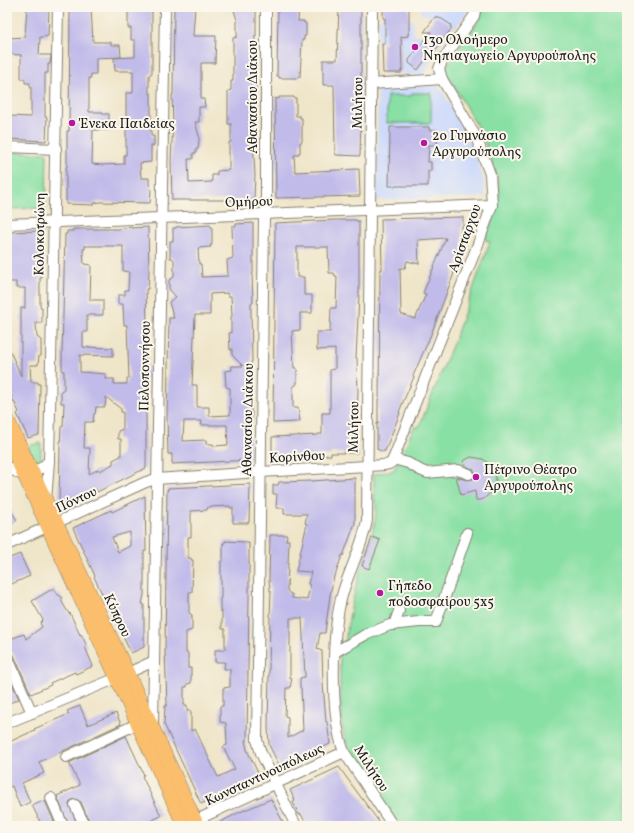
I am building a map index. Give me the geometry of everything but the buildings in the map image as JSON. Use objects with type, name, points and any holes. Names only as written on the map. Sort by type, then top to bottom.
[{"type":"main road","name":"Κύπρου","points":[[7,418],[28,474],[122,676],[138,724],[184,826]]},
{"type":"main road","name":"Κύπρου","points":[[7,438],[46,501],[52,525]]},
{"type":"main road","name":"Κύπρου","points":[[122,676],[153,726],[197,823]]},
{"type":"street","name":"Κολοκοτρώνη","points":[[46,501],[49,461],[58,7]]},
{"type":"street","name":"Πελοποννήσου","points":[[153,726],[165,7]]},
{"type":"street","name":"Αθανασίου Διάκου","points":[[266,7],[266,214],[264,227],[257,740],[261,753],[296,826]]},
{"type":"street","name":"Μιλήτου","points":[[372,7],[367,520],[365,531],[343,592],[338,616],[334,664],[337,722],[340,741],[344,752],[394,826]]},
{"type":"street","points":[[371,84],[442,79],[439,69],[442,61],[474,16],[476,7]]},
{"type":"street","name":"Αρίσταρχου","points":[[392,459],[478,244],[492,205],[490,174],[478,142],[468,122],[442,79]]},
{"type":"street","points":[[7,147],[56,149]]},
{"type":"street","name":"Ομήρου","points":[[7,224],[492,205]]},
{"type":"street","points":[[367,466],[389,464],[392,459],[403,461],[427,473],[458,470],[469,474]]},
{"type":"street","points":[[7,467],[28,474],[41,468],[49,461]]},
{"type":"street","name":"Κορίνθου","points":[[156,479],[367,466]]},
{"type":"street","name":"Πόντου","points":[[7,545],[146,482],[156,479]]},
{"type":"street","points":[[335,652],[378,629],[394,625],[419,622],[436,622],[467,532]]},
{"type":"street","points":[[394,625],[399,611]]},
{"type":"street","points":[[7,656],[32,713]]},
{"type":"street","points":[[7,723],[122,676],[154,661]]},
{"type":"street","points":[[66,756],[138,724]]},
{"type":"street","name":"Κωνσταντινουπόλεως","points":[[184,826],[197,823],[344,752]]},
{"type":"street","points":[[50,798],[63,826]]},
{"type":"street","points":[[75,805],[85,826]]},
{"type":"shaded area","points":[[421,7],[468,7],[468,11],[455,28],[442,19],[421,14]]},
{"type":"shaded area","name":"13ο Ολοήμερο Νηπιαγωγείο Αργυρούπολης","points":[[378,19],[413,20],[414,35],[421,35],[421,42],[437,53],[423,74],[403,76],[402,42],[378,42]]},
{"type":"shaded area","name":"2ο Γυμνάσιο Αργυρούπολης","points":[[430,85],[437,86],[441,89],[465,131],[475,154],[484,182],[485,197],[377,200],[378,88]]},
{"type":"green space","points":[[481,7],[627,7],[627,826],[400,826],[350,753],[343,732],[340,698],[340,641],[345,642],[354,594],[374,527],[376,501],[374,501],[374,474],[394,470],[414,427],[419,427],[454,341],[490,242],[485,240],[497,208],[499,194],[497,177],[483,137],[446,72],[446,67],[479,20]]},
{"type":"green space","points":[[412,93],[431,93],[431,123],[387,123],[387,96],[411,96]]},
{"type":"green space","points":[[7,152],[47,153],[46,208],[7,209]]},
{"type":"green space","points":[[41,443],[41,461],[35,462],[28,446]]},
{"type":"place","name":"13ο Ολοήμερο Νηπιαγωγείο Αργυρούπολης","points":[[415,47]]},
{"type":"place","name":"Ένεκα Παιδείας","points":[[72,123]]},
{"type":"place","name":"2ο Γυμνάσιο Αργυρούπολης","points":[[424,143]]},
{"type":"place","name":"Πέτρινο Θέατρο Αργυρούπολης","points":[[476,477]]},
{"type":"place","name":"Γήπεδο ποδοσφαίρου 5x5","points":[[380,593]]}]
